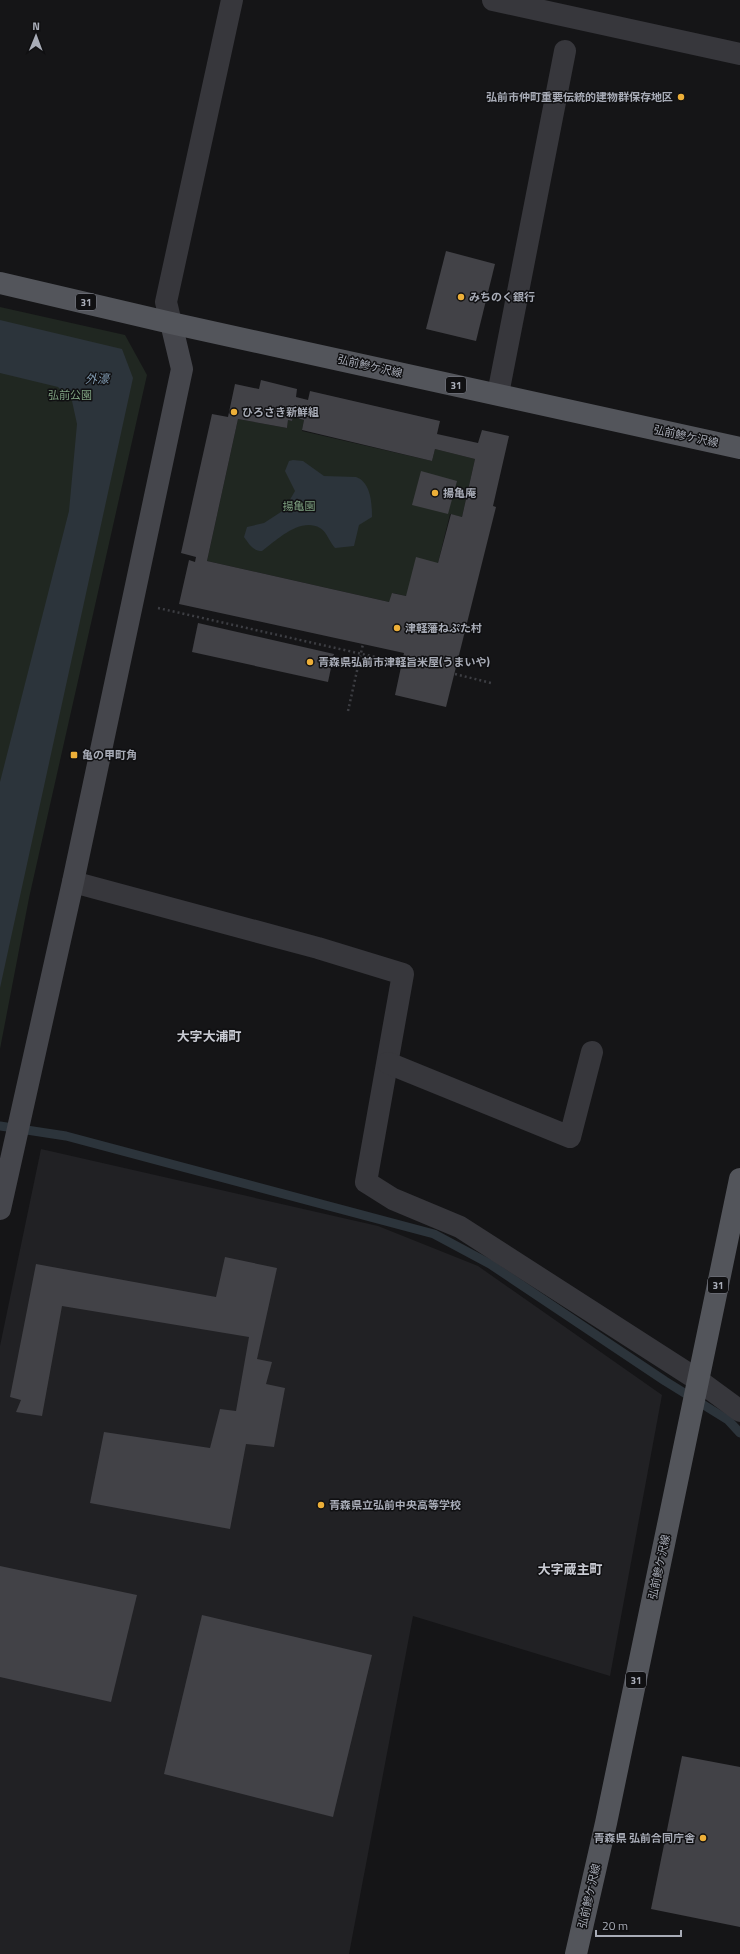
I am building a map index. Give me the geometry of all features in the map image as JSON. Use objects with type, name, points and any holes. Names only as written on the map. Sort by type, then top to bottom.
[{"type":"main road","name":"弘前鰺ケ沢線","points":[[0,283],[171,323],[740,448]]},
{"type":"main road","name":"弘前鰺ケ沢線","points":[[576,1954],[606,1823],[740,1179]]},
{"type":"street","points":[[0,1209],[73,882],[182,369],[166,302],[232,0]]},
{"type":"street","points":[[493,0],[740,54]]},
{"type":"street","points":[[498,394],[565,51]]},
{"type":"street","points":[[73,882],[318,948],[403,974],[366,1182],[393,1199],[460,1227],[695,1392],[740,1410]]},
{"type":"street","points":[[388,1063],[570,1137],[592,1052]]},
{"type":"path","points":[[157,607],[402,663]]},
{"type":"path","points":[[348,711],[363,644]]},
{"type":"path","points":[[455,674],[491,683]]},
{"type":"shaded area","name":"青森県立弘前中央高等学校","points":[[41,1149],[378,1226],[478,1266],[662,1395],[610,1676],[413,1616],[349,1954],[0,1954],[0,1346]]},
{"type":"green space","name":"弘前公園","points":[[0,307],[125,335],[147,375],[29,898],[0,1049]]},
{"type":"green space","name":"揚亀園","points":[[293,417],[304,420],[302,431],[432,461],[435,449],[475,459],[462,517],[450,514],[438,563],[406,596],[393,593],[389,602],[207,561],[238,419],[287,428],[288,420],[292,421]]},
{"type":"water","name":"外濠","points":[[0,320],[122,349],[133,378],[0,988],[0,782],[69,511],[77,424],[72,401],[58,387],[0,373]]},
{"type":"water","points":[[289,461],[303,461],[324,476],[356,477],[368,488],[372,506],[372,517],[359,525],[354,546],[335,548],[327,535],[320,528],[312,525],[305,525],[289,531],[262,551],[254,548],[246,540],[244,537],[247,527],[264,523],[284,510],[295,491],[285,471]]},
{"type":"building","name":"みちのく銀行","points":[[446,251],[495,264],[476,341],[426,329]]},
{"type":"building","name":"津軽藩ねぷた村","points":[[261,380],[297,389],[296,397],[308,400],[310,391],[440,421],[437,434],[478,443],[482,430],[509,436],[493,506],[496,507],[446,707],[395,695],[404,653],[179,604],[189,560],[195,562],[196,557],[181,553],[212,414],[228,417],[235,384],[259,389]],"holes":[[[293,417],[304,420],[302,430],[432,461],[435,449],[475,459],[462,517],[451,514],[438,563],[416,557],[406,596],[392,593],[389,602],[207,561],[238,419],[287,428],[288,420],[292,421]]]},
{"type":"building","name":"揚亀庵","points":[[421,471],[457,481],[448,514],[412,505]]},
{"type":"building","points":[[198,623],[334,654],[328,682],[192,652]]},
{"type":"building","points":[[225,1257],[277,1268],[257,1359],[272,1362],[266,1384],[285,1388],[274,1447],[246,1444],[230,1529],[90,1503],[104,1432],[210,1448],[220,1409],[236,1411],[249,1337],[62,1306],[42,1416],[16,1412],[21,1400],[10,1397],[36,1264],[216,1297]]},
{"type":"building","points":[[0,1566],[137,1595],[111,1702],[0,1677]]},
{"type":"building","points":[[202,1615],[372,1655],[333,1817],[164,1774]]},
{"type":"building","name":"青森県 弘前合同庁舎","points":[[682,1756],[740,1767],[740,1927],[651,1909]]},
{"type":"waterway","points":[[0,1126],[66,1136],[434,1234],[490,1264],[665,1381],[728,1420],[740,1433]]},
{"type":"place","name":"弘前市仲町重要伝統的建物群保存地区","points":[[681,97]]},
{"type":"place","name":"みちのく銀行","points":[[461,297]]},
{"type":"place","name":"ひろさき新鮮組","points":[[234,412]]},
{"type":"place","name":"揚亀庵","points":[[435,493]]},
{"type":"place","name":"津軽藩ねぷた村","points":[[397,628]]},
{"type":"place","name":"青森県弘前市津軽旨米屋(うまいや)","points":[[310,662]]},
{"type":"place","name":"亀の甲町角","points":[[74,755]]},
{"type":"place","name":"青森県立弘前中央高等学校","points":[[321,1505]]},
{"type":"place","name":"青森県 弘前合同庁舎","points":[[703,1838]]},
{"type":"district","name":"大字大浦町","points":[[209,1036]]},
{"type":"district","name":"大字蔵主町","points":[[570,1569]]}]
